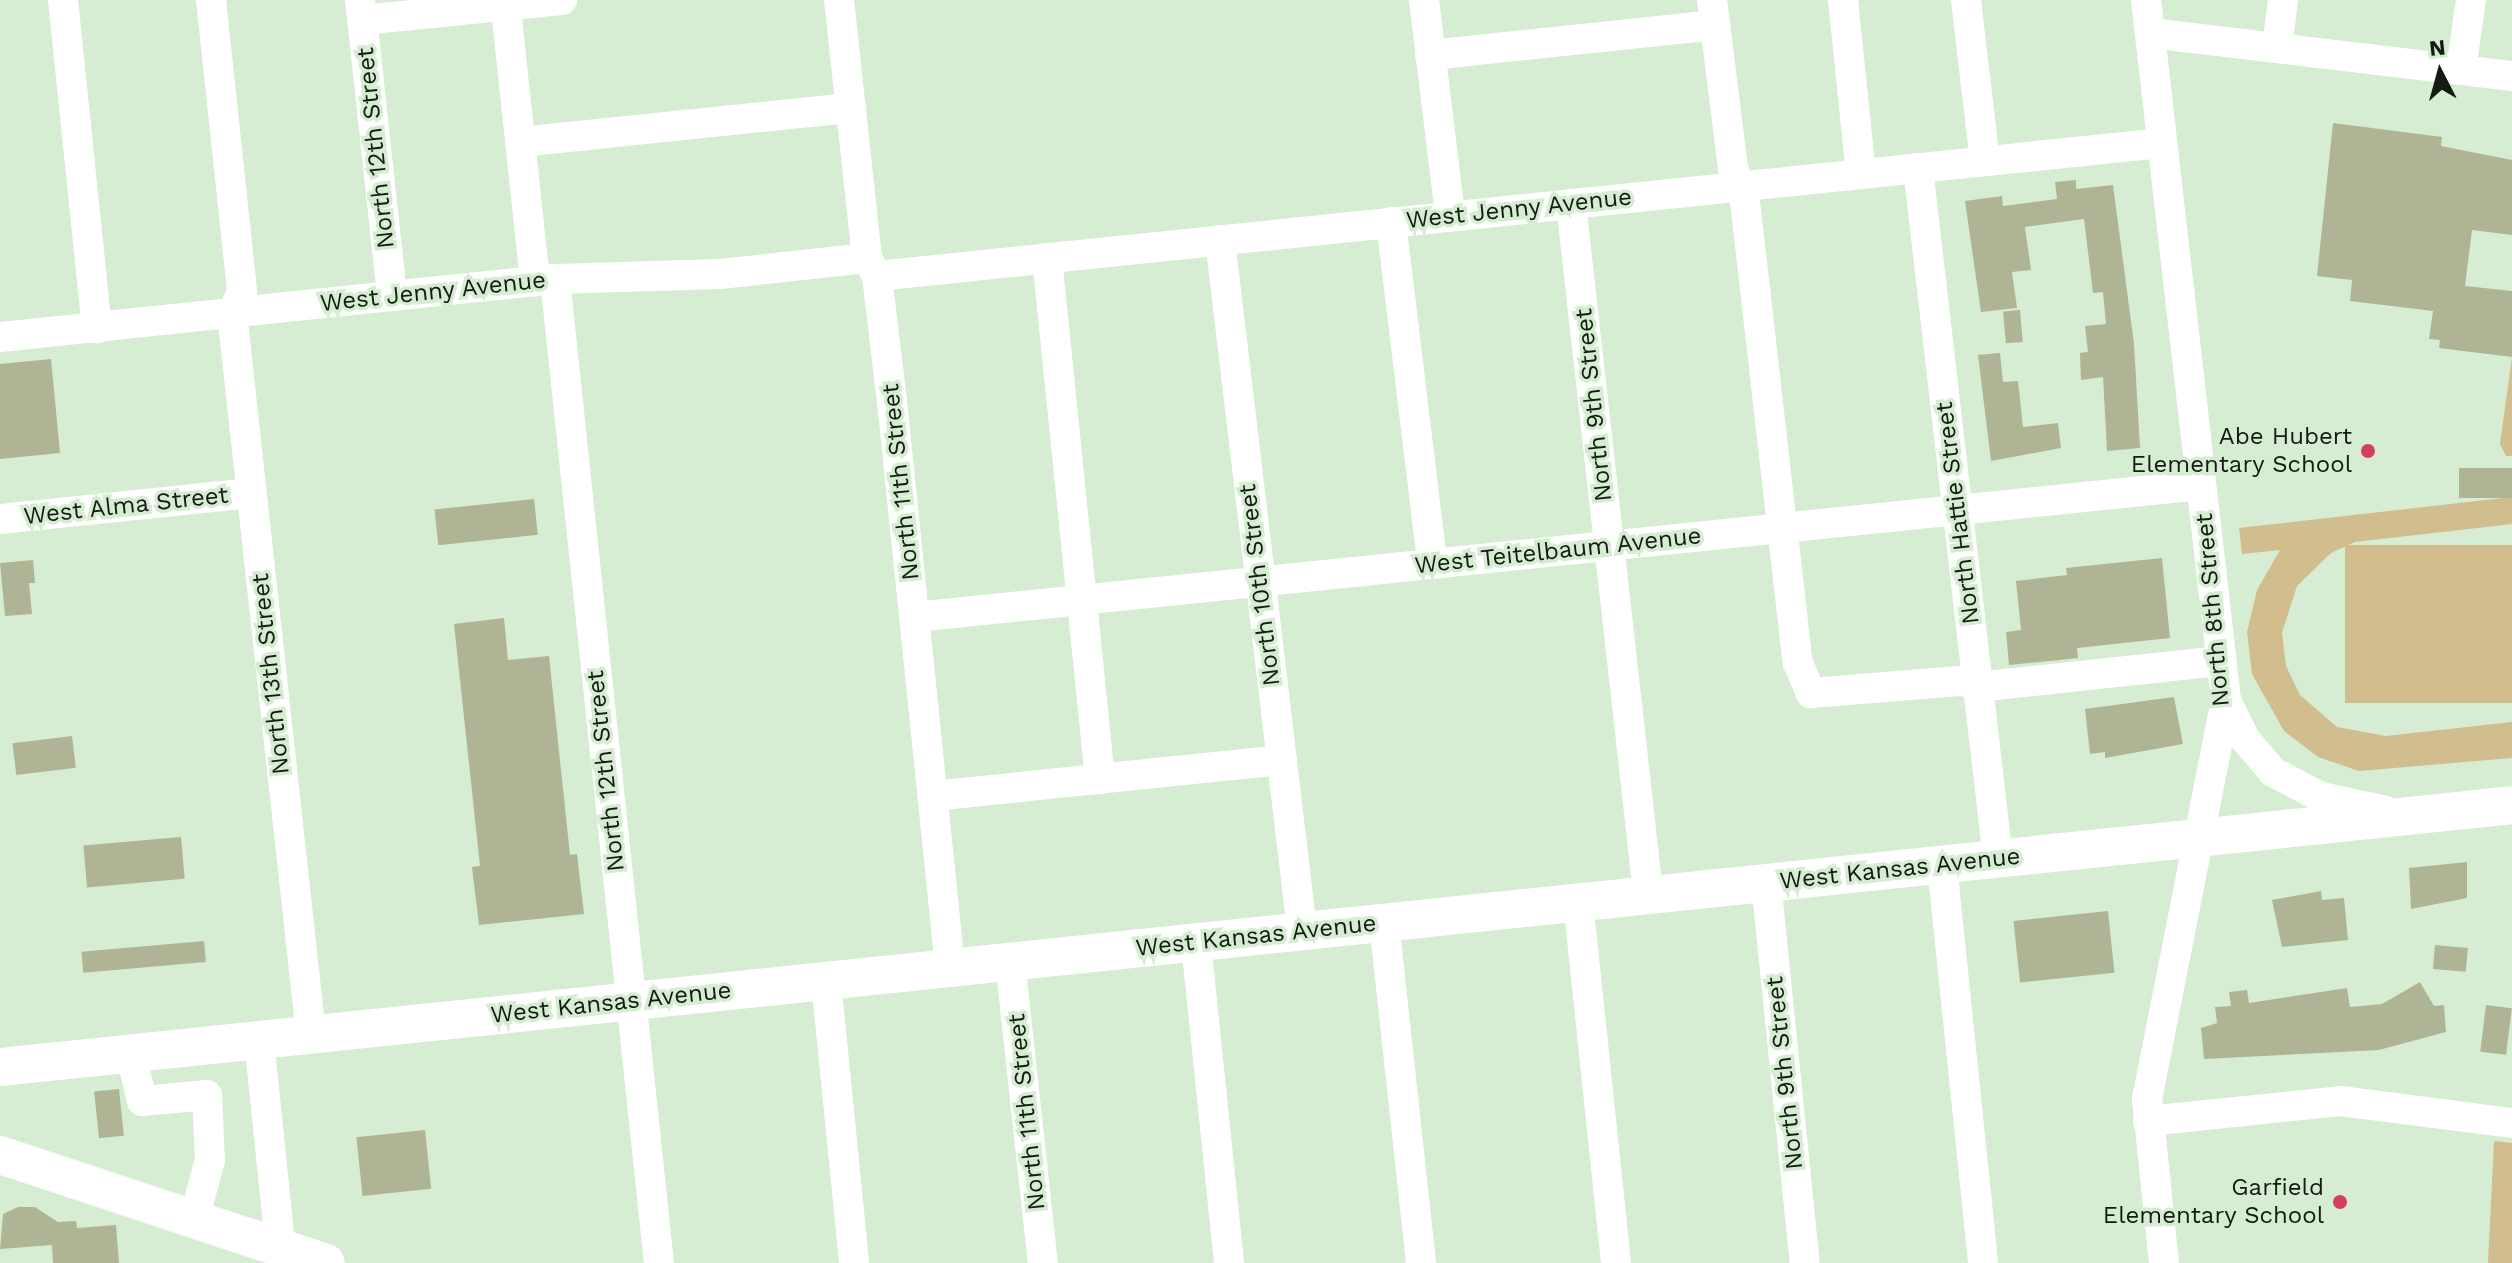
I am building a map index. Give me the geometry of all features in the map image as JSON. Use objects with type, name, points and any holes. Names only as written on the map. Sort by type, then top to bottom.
[{"type":"main road","name":"West Kansas Avenue","points":[[0,1067],[2512,805]]},
{"type":"main road","points":[[0,1155],[194,1219],[281,1256],[326,1263]]},
{"type":"street","points":[[63,0],[97,328]]},
{"type":"street","name":"North 13th Street","points":[[211,0],[242,292],[232,313],[311,1034]]},
{"type":"street","points":[[361,10],[562,0]]},
{"type":"street","name":"North 11th Street","points":[[839,0],[915,617],[950,967]]},
{"type":"street","points":[[1424,0],[1450,216]]},
{"type":"street","points":[[1843,0],[1861,174]]},
{"type":"street","points":[[1966,0],[1985,161]]},
{"type":"street","name":"North 8th Street","points":[[2146,0],[2226,700],[2147,1099],[2164,1263]]},
{"type":"street","points":[[2277,47],[2283,0]]},
{"type":"street","points":[[2461,70],[2471,0]]},
{"type":"street","name":"North 12th Street","points":[[506,3],[520,142],[545,280],[659,1263]]},
{"type":"street","name":"North 12th Street","points":[[361,10],[392,296]]},
{"type":"street","points":[[1430,55],[1713,12],[1739,186],[1798,663],[1811,693],[1978,683],[2221,661]]},
{"type":"street","points":[[2150,33],[2512,76]]},
{"type":"street","points":[[520,142],[851,108]]},
{"type":"street","name":"West Jenny Avenue","points":[[0,337],[545,280],[1047,258],[2161,143]]},
{"type":"street","name":"North Hattie Street","points":[[1918,168],[1998,859]]},
{"type":"street","name":"North 9th Street","points":[[1571,204],[1648,893]]},
{"type":"street","points":[[1391,222],[1432,563]]},
{"type":"street","name":"North 10th Street","points":[[1220,240],[1302,930]]},
{"type":"street","points":[[1047,258],[1100,779]]},
{"type":"street","name":"West Teitelbaum Avenue","points":[[915,617],[2201,485]]},
{"type":"street","name":"West Alma Street","points":[[0,519],[252,493]]},
{"type":"street","points":[[2226,700],[2245,739],[2273,772],[2321,797],[2408,816]]},
{"type":"street","points":[[933,796],[1282,760]]},
{"type":"street","points":[[1942,865],[1983,1263]]},
{"type":"street","name":"North 9th Street","points":[[1766,882],[1805,1263]]},
{"type":"street","points":[[1578,901],[1616,1263]]},
{"type":"street","points":[[1384,922],[1421,1263]]},
{"type":"street","points":[[1196,943],[1229,1263]]},
{"type":"street","name":"North 11th Street","points":[[1010,961],[1043,1263]]},
{"type":"street","points":[[826,981],[854,1263]]},
{"type":"street","points":[[259,1040],[281,1256]]},
{"type":"street","points":[[131,1054],[142,1101],[207,1095],[210,1160],[194,1219]]},
{"type":"street","points":[[2148,1121],[2340,1101],[2512,1123]]},
{"type":"shaded area","points":[[2512,357],[2512,456],[2506,456],[2500,444]]},
{"type":"shaded area","points":[[2512,497],[2512,524],[2355,542],[2331,553],[2297,586],[2282,633],[2286,666],[2300,695],[2337,727],[2386,736],[2512,722],[2512,758],[2359,771],[2318,757],[2284,731],[2252,674],[2247,632],[2257,590],[2280,550],[2242,554],[2239,528]]},
{"type":"shaded area","points":[[2345,545],[2512,545],[2512,703],[2345,703]]},
{"type":"shaded area","points":[[2494,1141],[2512,1143],[2512,1263],[2488,1263]]},
{"type":"building","points":[[2333,123],[2442,137],[2441,146],[2512,160],[2512,235],[2472,230],[2465,286],[2512,291],[2512,357],[2439,348],[2440,340],[2429,339],[2433,311],[2350,301],[2352,280],[2317,276]]},
{"type":"building","points":[[2076,180],[2076,189],[2113,185],[2134,344],[2140,448],[2107,451],[2103,377],[2081,380],[2080,353],[2088,352],[2085,326],[2106,324],[2103,292],[2093,293],[2084,219],[2025,227],[2031,270],[2012,272],[2017,308],[1981,312],[1965,201],[2002,196],[2003,206],[2057,199],[2055,182]]},
{"type":"building","points":[[2020,310],[2023,342],[2006,343],[2003,311]]},
{"type":"building","points":[[2000,353],[2003,382],[2018,381],[2023,427],[2058,423],[2061,448],[1991,461],[1978,355]]},
{"type":"building","points":[[51,359],[60,453],[0,459],[0,364]]},
{"type":"building","points":[[2459,468],[2512,468],[2512,498],[2459,498]]},
{"type":"building","points":[[534,499],[538,535],[438,545],[435,509]]},
{"type":"building","points":[[2162,558],[2170,638],[2077,648],[2078,658],[2009,665],[2006,632],[2021,630],[2016,581],[2067,575],[2066,568]]},
{"type":"building","points":[[33,560],[35,583],[29,583],[32,614],[5,616],[0,563]]},
{"type":"building","points":[[504,618],[508,660],[549,656],[570,855],[577,854],[584,914],[479,925],[472,867],[480,866],[454,624]]},
{"type":"building","points":[[2174,697],[2183,744],[2105,758],[2105,752],[2090,754],[2085,709]]},
{"type":"building","points":[[72,736],[76,768],[16,775],[12,743]]},
{"type":"building","points":[[181,837],[185,879],[87,887],[83,846]]},
{"type":"building","points":[[2467,862],[2467,898],[2411,909],[2409,868]]},
{"type":"building","points":[[2321,891],[2322,900],[2344,898],[2348,940],[2282,947],[2272,900]]},
{"type":"building","points":[[2108,911],[2114,973],[2020,983],[2014,921]]},
{"type":"building","points":[[204,941],[206,962],[83,973],[81,952]]},
{"type":"building","points":[[2435,945],[2468,948],[2466,972],[2433,969]]},
{"type":"building","points":[[2420,982],[2434,1006],[2444,1005],[2446,1032],[2379,1050],[2204,1059],[2201,1028],[2217,1023],[2215,1007],[2231,1006],[2229,992],[2247,990],[2249,1003],[2347,988],[2350,1007],[2382,1004]]},
{"type":"building","points":[[2486,1005],[2512,1008],[2506,1055],[2480,1052]]},
{"type":"building","points":[[119,1089],[124,1136],[99,1138],[94,1092]]},
{"type":"building","points":[[425,1130],[431,1189],[363,1196],[356,1137]]},
{"type":"building","points":[[18,1207],[35,1207],[58,1222],[76,1221],[77,1228],[116,1225],[119,1263],[53,1263],[52,1245],[0,1249],[3,1214]]},
{"type":"place","name":"Abe Hubert Elementary School","points":[[2368,451]]},
{"type":"place","name":"Garfield Elementary School","points":[[2340,1202]]}]
